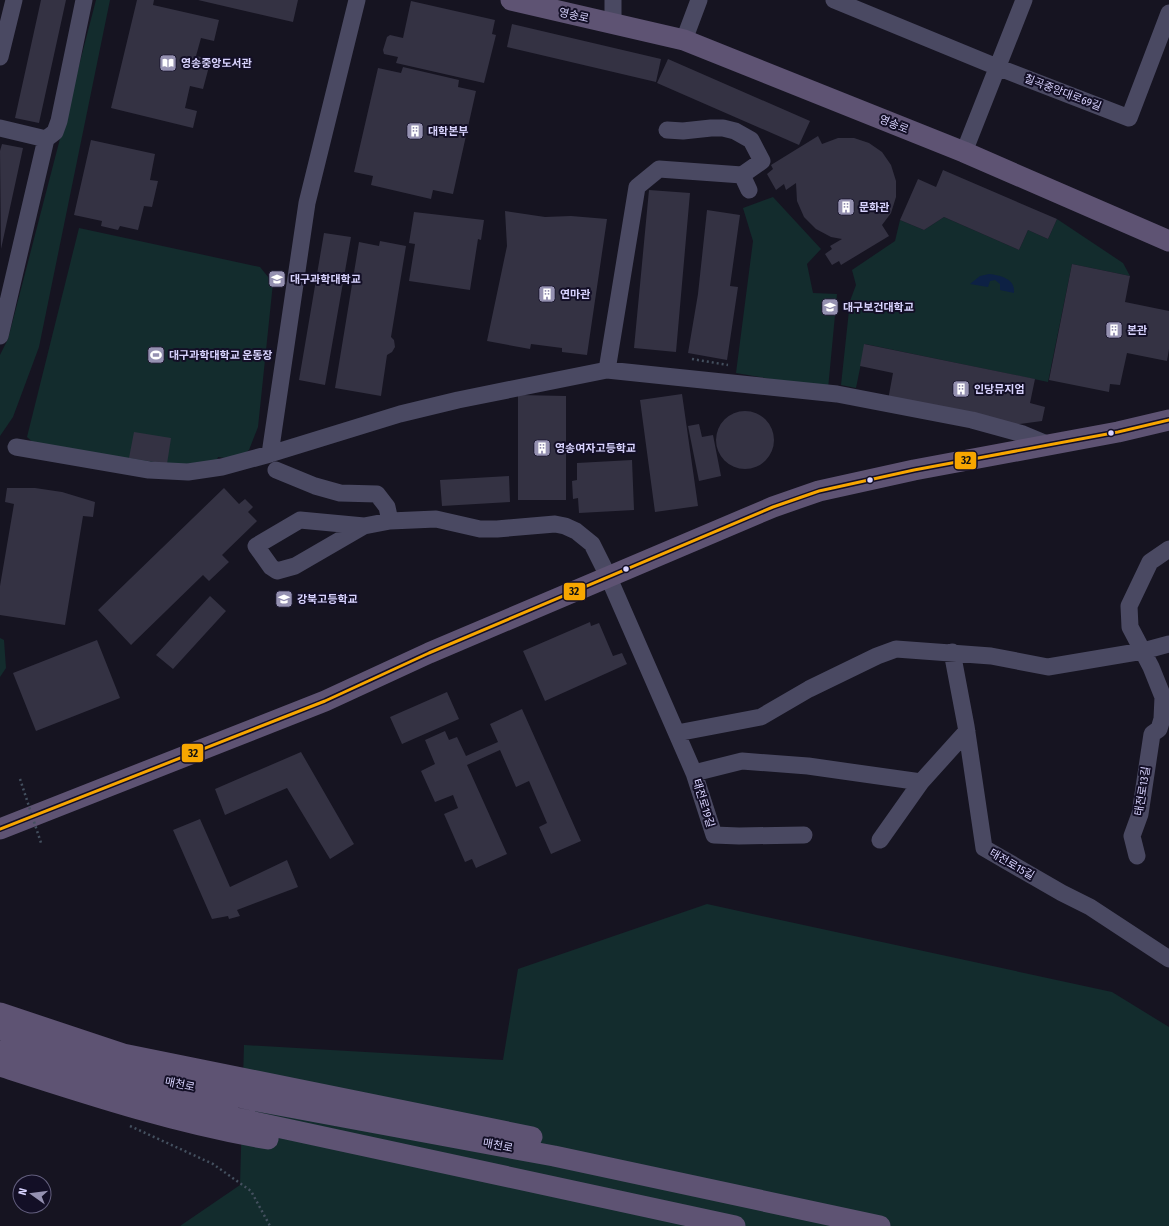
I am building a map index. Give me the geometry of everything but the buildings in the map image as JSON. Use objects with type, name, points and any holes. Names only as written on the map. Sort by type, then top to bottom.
[{"type":"main road","name":"영송로","points":[[511,0],[684,40],[964,152],[1169,241]]},
{"type":"main road","points":[[0,828],[318,704],[429,653],[773,506],[819,491],[1047,444],[1118,432],[1169,420]]},
{"type":"main road","points":[[0,1013],[123,1054],[592,1149],[723,1192]]},
{"type":"main road","points":[[0,1029],[115,1079]]},
{"type":"main road","name":"매천로","points":[[0,1051],[115,1079],[236,1118],[735,1226]]},
{"type":"main road","points":[[0,1066],[140,1111],[217,1130],[397,1162],[548,1196],[689,1216]]},
{"type":"main road","name":"매천로","points":[[115,1079],[257,1100],[554,1156],[880,1226]]},
{"type":"street","points":[[0,57],[4,18],[14,0]]},
{"type":"street","points":[[0,336],[46,139],[55,132],[59,122],[84,0]]},
{"type":"street","points":[[270,454],[307,204],[357,0]]},
{"type":"street","points":[[613,0],[613,24]]},
{"type":"street","points":[[684,40],[699,0]]},
{"type":"street","name":"칠곡중앙대로69길","points":[[834,0],[997,67],[1129,118],[1169,13]]},
{"type":"street","points":[[964,152],[1024,0]]},
{"type":"street","points":[[0,128],[46,139]]},
{"type":"street","points":[[607,370],[637,187],[659,169],[745,182],[762,161],[751,140],[735,131],[723,128],[683,132],[667,130]]},
{"type":"street","points":[[16,447],[149,470],[188,472],[222,468],[400,414],[458,400],[607,370],[837,394],[972,420],[1023,434],[1047,444]]},
{"type":"street","points":[[276,470],[315,486],[340,493],[377,494],[386,507],[390,521]]},
{"type":"street","name":"태전로19길","points":[[364,526],[390,521],[436,519],[480,529],[555,524],[565,526],[576,531],[592,544],[608,576],[694,774],[714,835],[804,836]]},
{"type":"street","points":[[300,520],[364,526],[295,566],[277,570],[271,566],[256,546],[300,520]]},
{"type":"street","name":"태전로13길","points":[[1137,856],[1132,836],[1140,814],[1152,734],[1164,728],[1162,719],[1163,697],[1143,651],[1130,627],[1129,606],[1150,562],[1169,549]]},
{"type":"street","points":[[677,733],[761,716],[809,689],[896,648],[991,656],[1048,667],[1143,651],[1169,644]]},
{"type":"street","name":"태전로15길","points":[[952,652],[967,731],[984,848],[1062,893],[1090,907],[1169,959]]},
{"type":"street","points":[[880,840],[921,782],[967,731]]},
{"type":"street","points":[[694,774],[742,761],[808,766],[921,782]]},
{"type":"path","points":[[692,359],[728,365]]},
{"type":"path","points":[[20,779],[41,843]]},
{"type":"path","points":[[124,1124],[213,1164],[251,1191],[270,1226]]},
{"type":"green space","points":[[96,0],[110,0],[39,347],[13,417],[0,436],[0,355],[8,339]]},
{"type":"green space","points":[[773,197],[821,249],[807,264],[813,293],[837,294],[828,389],[736,373],[753,241],[743,208]]},
{"type":"green space","points":[[944,217],[1019,250],[1028,230],[1048,239],[1057,219],[1123,263],[1130,276],[1072,264],[1048,382],[865,344],[856,388],[841,385],[850,301],[856,285],[852,270],[895,241],[900,220],[924,230]]},
{"type":"green space","name":"대구과학대학교 운동장","points":[[79,228],[260,267],[273,283],[258,427],[249,450],[240,457],[232,459],[218,457],[216,464],[189,468],[38,447],[27,437]]},
{"type":"green space","points":[[0,638],[4,640],[6,668],[0,677]]},
{"type":"green space","points":[[707,904],[1112,992],[1169,1027],[1169,1226],[180,1226],[240,1185],[244,1045],[503,1060],[518,969]]},
{"type":"water","points":[[989,274],[998,275],[1010,281],[1014,288],[1014,293],[1000,290],[1000,284],[995,280],[990,281],[988,287],[970,284],[980,276]]},
{"type":"transit line","name":"32","points":[[0,829],[325,701],[429,653],[773,507],[819,491],[914,470],[1118,432],[1169,420]]},
{"type":"place","name":"영송중앙도서관","points":[[168,63]]},
{"type":"place","name":"대학본부","points":[[415,131]]},
{"type":"place","name":"문화관","points":[[846,207]]},
{"type":"place","name":"대구과학대학교","points":[[277,279]]},
{"type":"place","name":"연마관","points":[[547,294]]},
{"type":"place","name":"대구보건대학교","points":[[830,307]]},
{"type":"place","name":"본관","points":[[1114,330]]},
{"type":"place","name":"대구과학대학교 운동장","points":[[156,355]]},
{"type":"place","name":"인당뮤지엄","points":[[961,389]]},
{"type":"place","name":"영송여자고등학교","points":[[542,448]]},
{"type":"place","name":"강북고등학교","points":[[284,599]]}]
